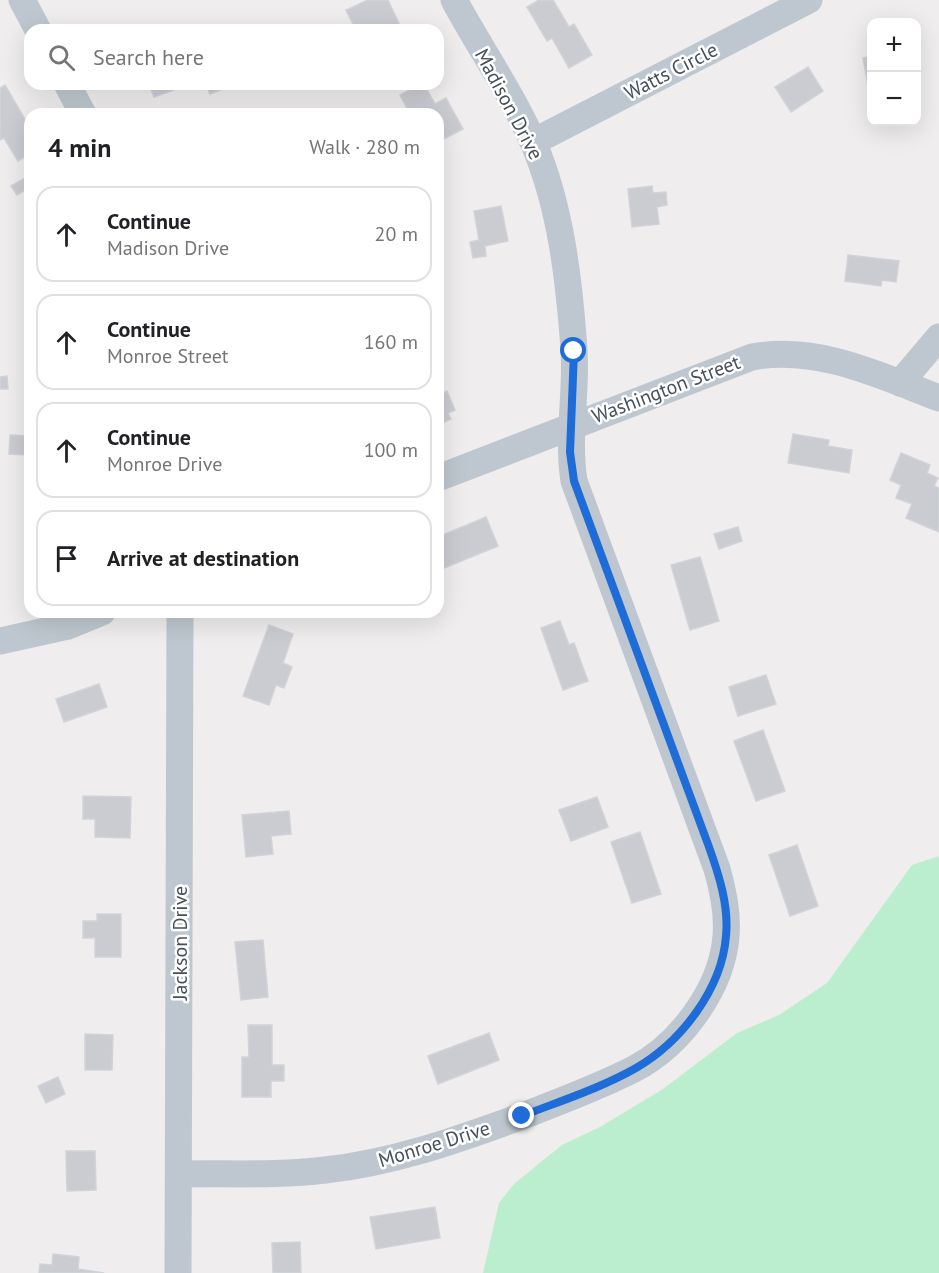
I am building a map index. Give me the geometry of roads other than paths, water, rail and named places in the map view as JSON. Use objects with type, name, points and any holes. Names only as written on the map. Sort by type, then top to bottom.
[{"type":"street","points":[[22,0],[35,24]]},
{"type":"street","name":"Madison Drive","points":[[454,0],[533,142],[546,177],[564,252],[574,351],[570,452],[574,481],[701,823],[722,888],[726,915]]},
{"type":"street","name":"Watts Circle","points":[[533,142],[809,0]]},
{"type":"street","points":[[70,90],[80,108]]},
{"type":"street","points":[[900,383],[939,337]]},
{"type":"street","name":"Washington Street","points":[[444,476],[752,357],[775,353],[801,354],[827,359],[939,398]]},
{"type":"street","points":[[0,640],[68,626],[87,618]]},
{"type":"street","name":"Jackson Drive","points":[[178,1273],[180,618]]},
{"type":"street","name":"Monroe Drive","points":[[180,1174],[323,1171],[378,1162],[474,1134],[635,1069],[673,1042],[699,1006],[723,955],[726,915]]}]
